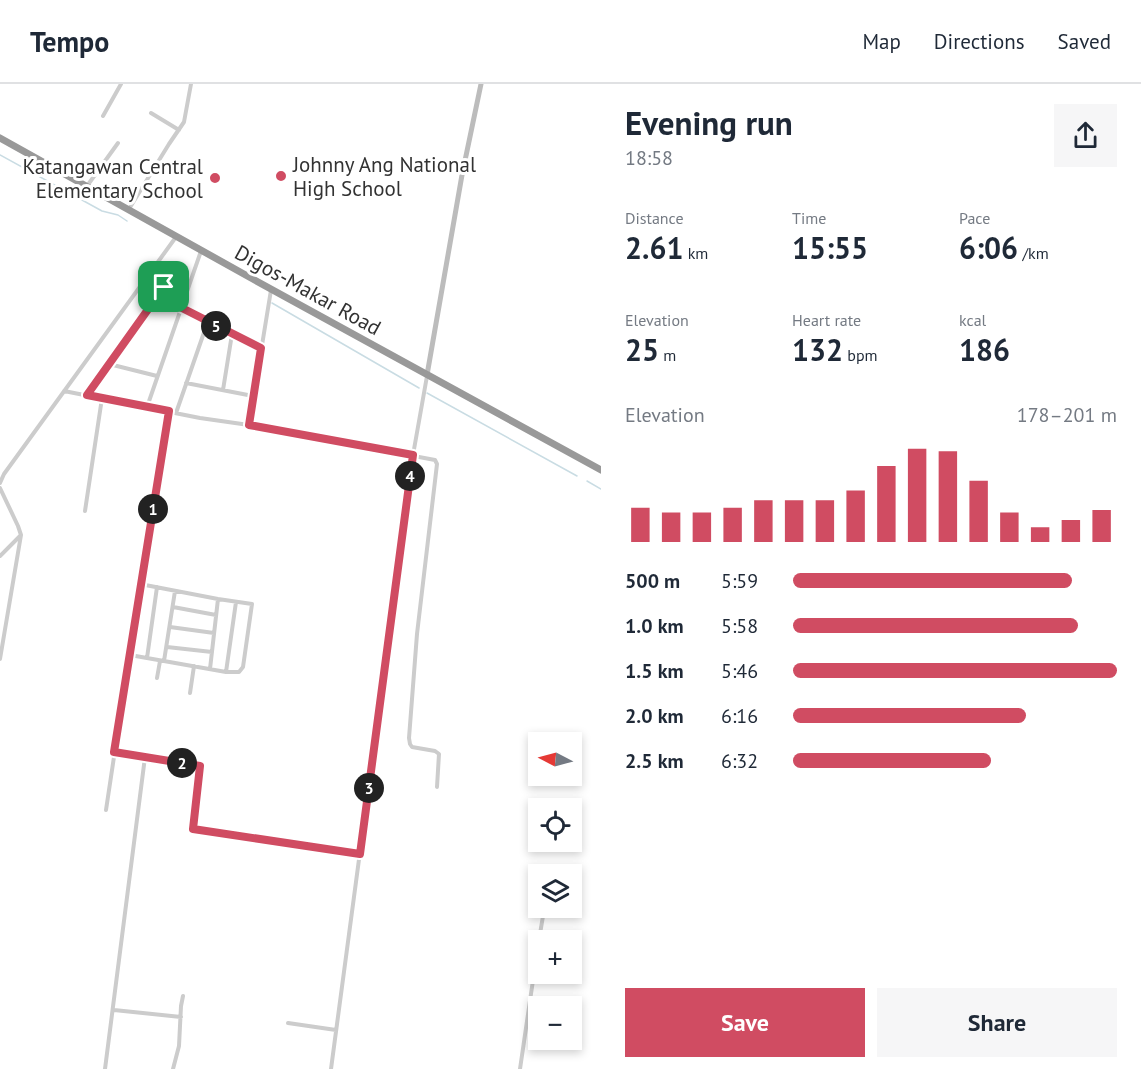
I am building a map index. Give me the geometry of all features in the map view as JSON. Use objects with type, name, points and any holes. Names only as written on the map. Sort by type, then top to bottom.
[{"type":"highway","name":"Digos-Makar Road","points":[[0,138],[601,470]]},
{"type":"street","points":[[103,116],[121,84]]},
{"type":"street","points":[[129,210],[185,119],[191,84]]},
{"type":"street","points":[[331,1069],[413,455],[458,196],[481,84]]},
{"type":"street","points":[[152,113],[179,130]]},
{"type":"street","points":[[87,187],[118,143]]},
{"type":"street","points":[[0,483],[3,474],[176,236]]},
{"type":"street","points":[[147,407],[201,250]]},
{"type":"street","points":[[147,277],[183,300]]},
{"type":"street","points":[[87,395],[164,287]]},
{"type":"street","points":[[249,425],[271,289]]},
{"type":"street","points":[[180,307],[261,348]]},
{"type":"street","points":[[176,413],[208,321]]},
{"type":"street","points":[[223,390],[232,334]]},
{"type":"street","points":[[109,364],[157,376]]},
{"type":"street","points":[[186,383],[254,396]]},
{"type":"street","points":[[64,391],[435,460],[409,738],[412,747],[435,751],[439,754],[437,787]]},
{"type":"street","points":[[85,511],[102,398]]},
{"type":"street","points":[[106,810],[169,411]]},
{"type":"street","points":[[0,488],[21,535],[0,659]]},
{"type":"street","points":[[0,556],[21,535]]},
{"type":"street","points":[[130,655],[226,672],[239,672],[243,667],[252,607],[250,603],[141,584]]},
{"type":"street","points":[[147,658],[157,587]]},
{"type":"street","points":[[157,678],[167,647],[175,591]]},
{"type":"street","points":[[210,669],[218,599]]},
{"type":"street","points":[[226,672],[236,602]]},
{"type":"street","points":[[173,607],[216,615]]},
{"type":"street","points":[[170,627],[214,633]]},
{"type":"street","points":[[167,647],[212,652]]},
{"type":"street","points":[[190,693],[194,666]]},
{"type":"street","points":[[114,752],[200,766],[193,829],[360,854]]},
{"type":"street","points":[[105,1069],[145,757]]},
{"type":"street","points":[[520,1069],[532,984]]},
{"type":"street","points":[[173,1069],[179,1046],[183,996]]},
{"type":"street","points":[[114,1010],[182,1017]]},
{"type":"street","points":[[288,1023],[336,1030]]},
{"type":"waterway","points":[[0,155],[102,211],[118,215],[127,221]]},
{"type":"waterway","points":[[272,303],[419,388]]},
{"type":"waterway","points":[[427,393],[577,476]]},
{"type":"waterway","points":[[587,481],[601,489]]},
{"type":"place","name":"Johnny Ang National High School","points":[[281,176]]},
{"type":"place","name":"Katangawan Central Elementary School","points":[[215,178]]},
{"type":"route","points":[[164,287],[183,300],[180,307],[261,348],[249,425],[413,455],[360,854],[193,829],[200,766],[114,752],[169,411],[87,395],[164,287]]}]
